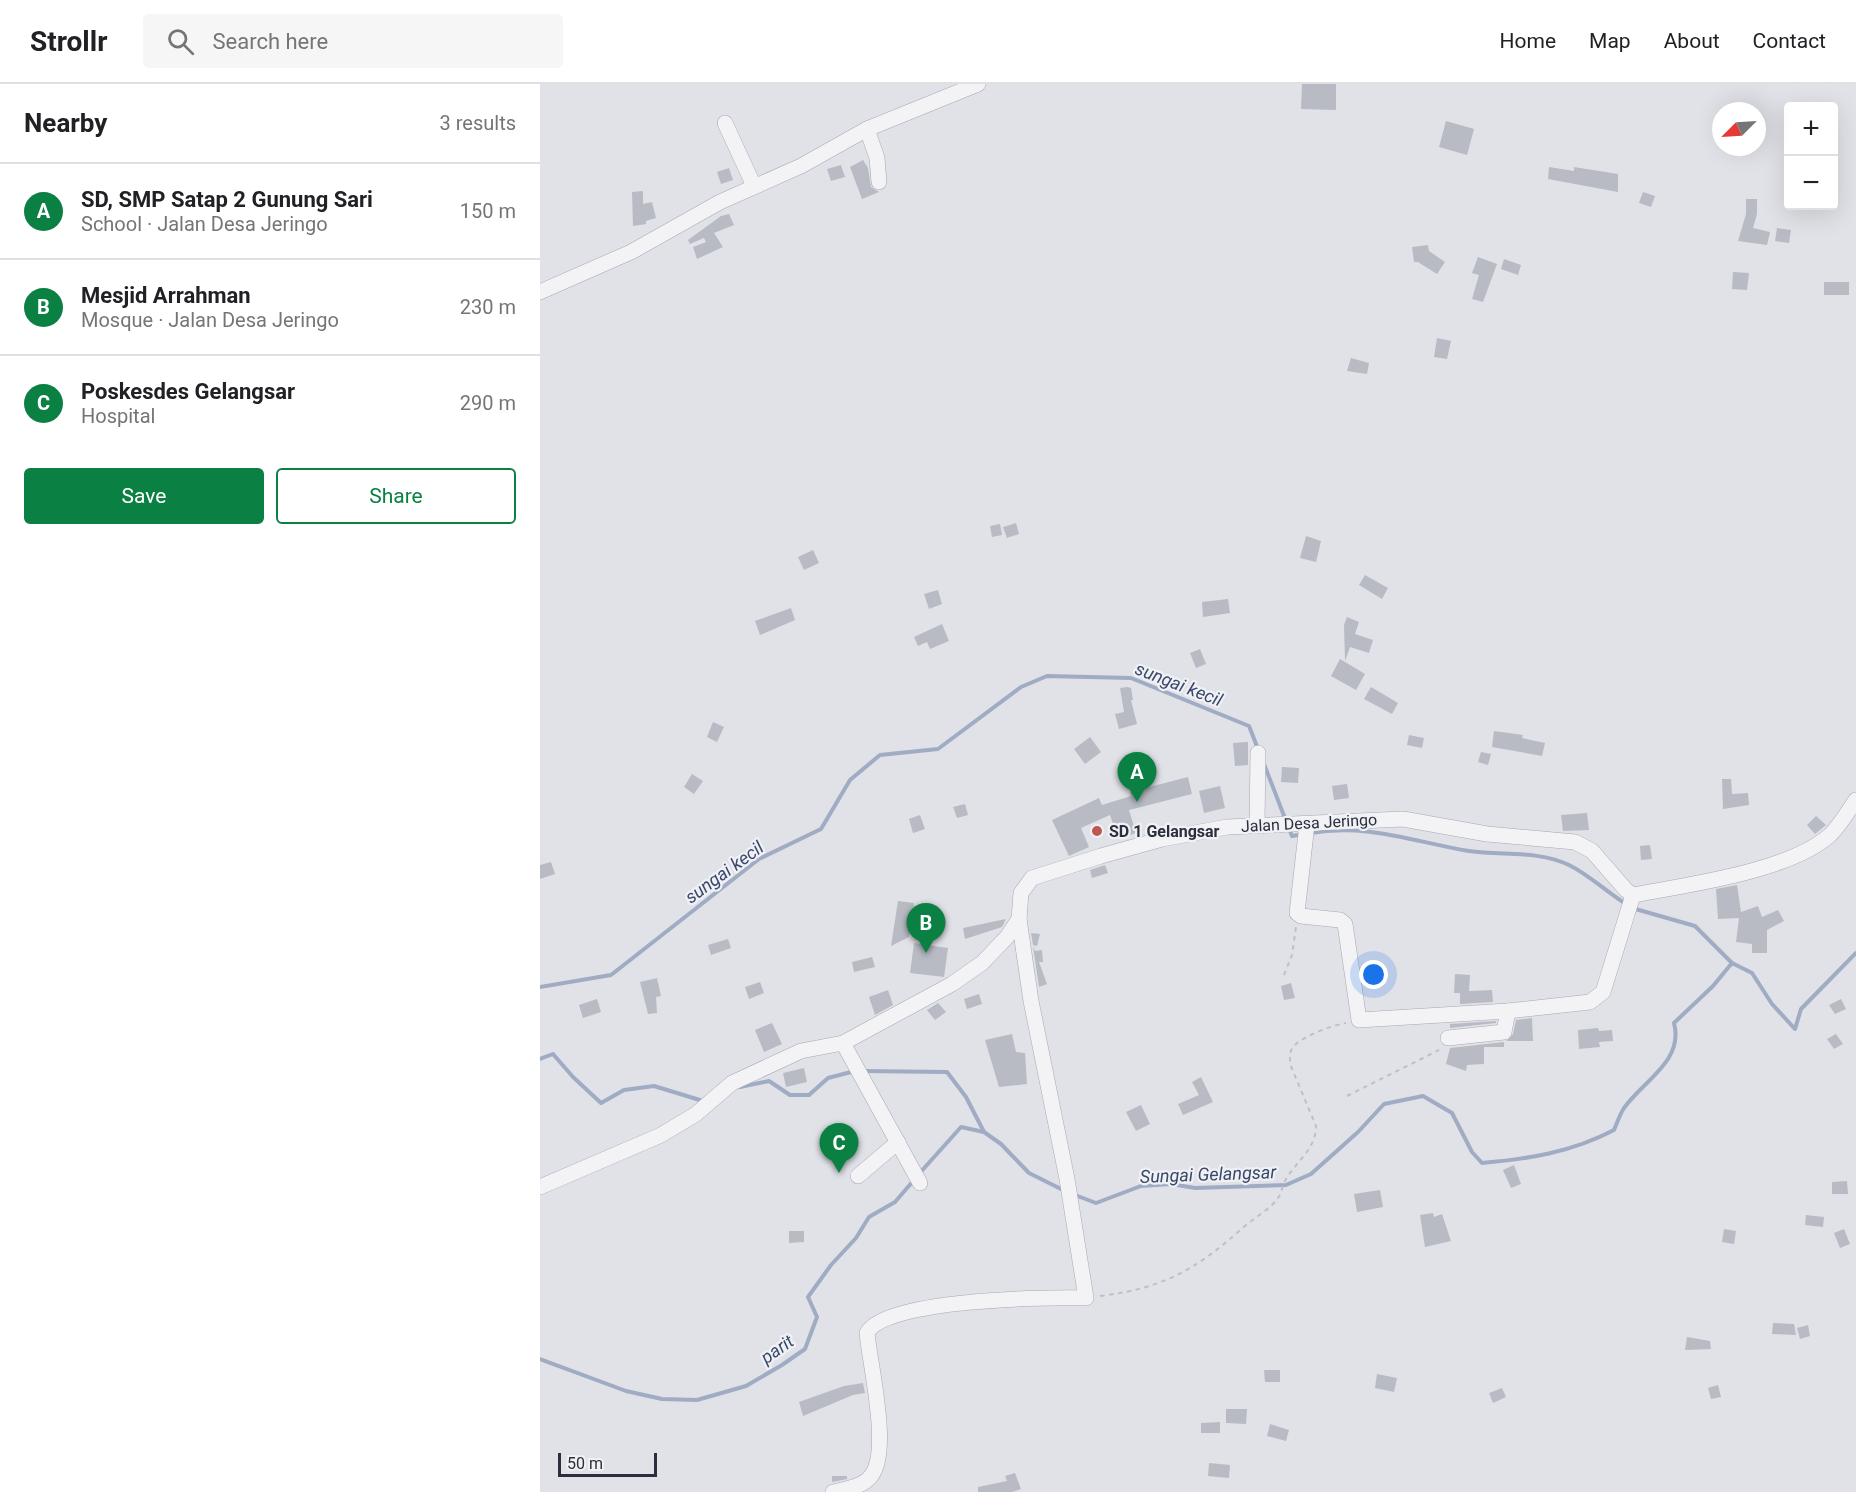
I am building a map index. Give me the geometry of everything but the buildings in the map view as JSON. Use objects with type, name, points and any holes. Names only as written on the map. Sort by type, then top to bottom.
[{"type":"street","points":[[540,292],[631,252],[720,202],[801,166],[867,129],[978,84]]},
{"type":"street","points":[[725,123],[754,186]]},
{"type":"street","points":[[867,129],[877,158],[879,182]]},
{"type":"street","points":[[1257,826],[1258,753]]},
{"type":"street","points":[[1305,830],[1296,909],[1301,916],[1340,920],[1345,924],[1359,1020],[1508,1011],[1590,1002],[1603,992],[1624,918],[1633,895],[1776,863],[1812,847],[1830,834],[1856,800]]},
{"type":"street","name":"Jalan Desa Jeringo","points":[[540,1187],[661,1135],[696,1114],[732,1083],[801,1051],[843,1043],[925,1000],[973,970],[998,948],[1019,918],[1022,893],[1032,878],[1162,839],[1227,827],[1277,826],[1305,830],[1403,819],[1486,834],[1575,843],[1592,851],[1633,895]]},
{"type":"street","points":[[833,1492],[863,1483],[872,1475],[880,1451],[867,1333],[872,1327],[897,1317],[940,1305],[1037,1296],[1086,1298],[1067,1179],[1031,1001],[1019,918]]},
{"type":"street","points":[[1448,1038],[1504,1032],[1508,1011]]},
{"type":"street","points":[[843,1043],[920,1183]]},
{"type":"street","points":[[858,1176],[898,1142]]},
{"type":"path","points":[[1284,975],[1292,955],[1301,916]]},
{"type":"path","points":[[1086,1298],[1130,1293],[1163,1283],[1209,1258],[1278,1199],[1284,1182],[1306,1155],[1316,1132],[1313,1119],[1290,1064],[1290,1053],[1295,1045],[1334,1025],[1359,1020]]},
{"type":"path","points":[[1347,1096],[1434,1054],[1448,1038]]},
{"type":"waterway","name":"sungai kecil","points":[[540,987],[611,975],[759,859],[821,829],[850,780],[880,755],[938,749],[1021,687],[1047,676],[1131,678],[1249,726],[1258,749]]},
{"type":"waterway","name":"sungai kecil","points":[[1264,764],[1286,821]]},
{"type":"waterway","name":"sungai kecil","points":[[1289,828],[1292,836],[1303,834]]},
{"type":"waterway","name":"sungai kecil","points":[[1310,833],[1352,830],[1391,835],[1469,851],[1545,857],[1576,869],[1626,904]]},
{"type":"waterway","name":"sungai kecil","points":[[1632,908],[1695,926],[1732,963]]},
{"type":"waterway","name":"Sungai Gelangsar","points":[[1075,1195],[1096,1203],[1141,1186],[1171,1184],[1195,1188],[1286,1185],[1311,1174],[1358,1132],[1384,1104],[1423,1096],[1452,1113],[1472,1152],[1482,1163],[1533,1157],[1566,1149],[1614,1130],[1624,1108],[1668,1059],[1676,1036],[1674,1023],[1713,986],[1732,963],[1752,973],[1772,1004],[1795,1029],[1801,1009],[1856,953]]},
{"type":"waterway","name":"Sungai Gelangsar","points":[[540,1059],[553,1054],[573,1077],[601,1103],[624,1090],[654,1086],[703,1101]]},
{"type":"waterway","name":"Sungai Gelangsar","points":[[740,1087],[769,1081],[790,1095],[809,1095],[828,1078],[855,1071]]},
{"type":"waterway","name":"Sungai Gelangsar","points":[[863,1071],[947,1072],[966,1097],[984,1132],[1001,1144],[1029,1173],[1065,1191]]},
{"type":"waterway","name":"parit","points":[[918,1175],[961,1127],[984,1132]]},
{"type":"waterway","name":"parit","points":[[540,1359],[626,1391],[662,1399],[697,1400],[746,1386],[805,1349],[817,1317],[808,1297],[831,1265],[856,1238],[869,1217],[895,1202],[914,1180]]},
{"type":"place","name":"SD, SMP Satap 2 Gunung Sari","points":[[1137,802]]},
{"type":"place","name":"SD 1 Gelangsar","points":[[1097,831]]},
{"type":"place","name":"Mesjid Arrahman","points":[[926,953]]},
{"type":"place","name":"Poskesdes Gelangsar","points":[[839,1173]]}]
